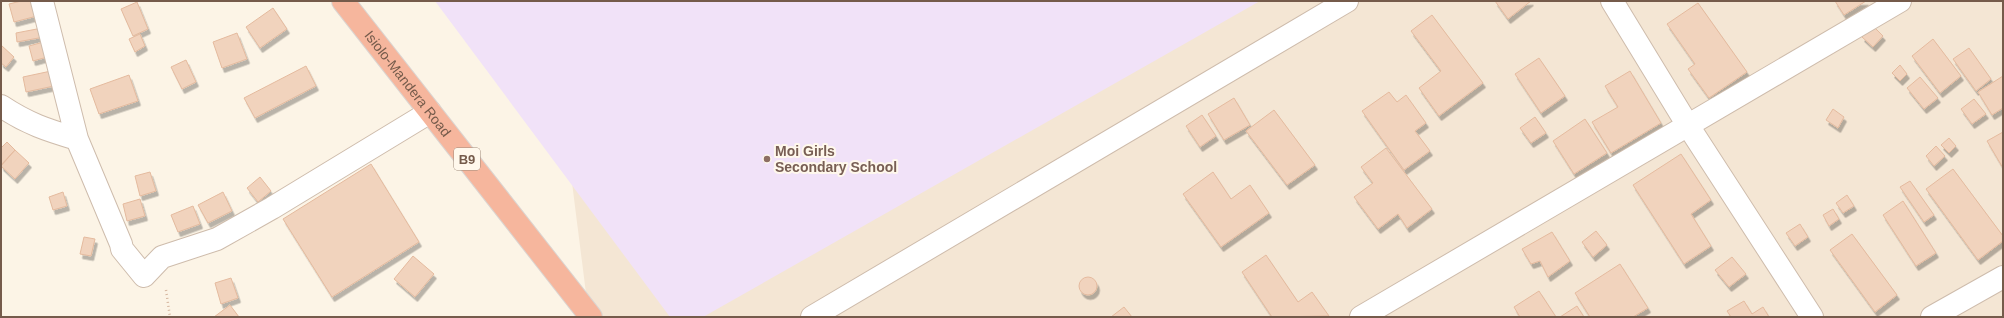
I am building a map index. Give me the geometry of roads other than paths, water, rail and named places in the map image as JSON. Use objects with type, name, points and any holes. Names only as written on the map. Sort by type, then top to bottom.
[{"type":"highway","name":"Isiolo-Mandera Road","points":[[343,1],[591,317]]},
{"type":"street","points":[[42,1],[78,139],[122,249],[144,276],[162,257],[217,239],[272,208],[430,112]]},
{"type":"street","points":[[812,317],[1347,1]]},
{"type":"street","points":[[1612,1],[1687,124],[1812,317]]},
{"type":"street","points":[[1361,317],[1687,124],[1900,1]]},
{"type":"street","points":[[1,106],[22,120],[41,129],[78,139]]},
{"type":"street","points":[[1932,317],[2003,277]]},
{"type":"place","name":"Moi Girls Secondary School","points":[[767,159]]}]
